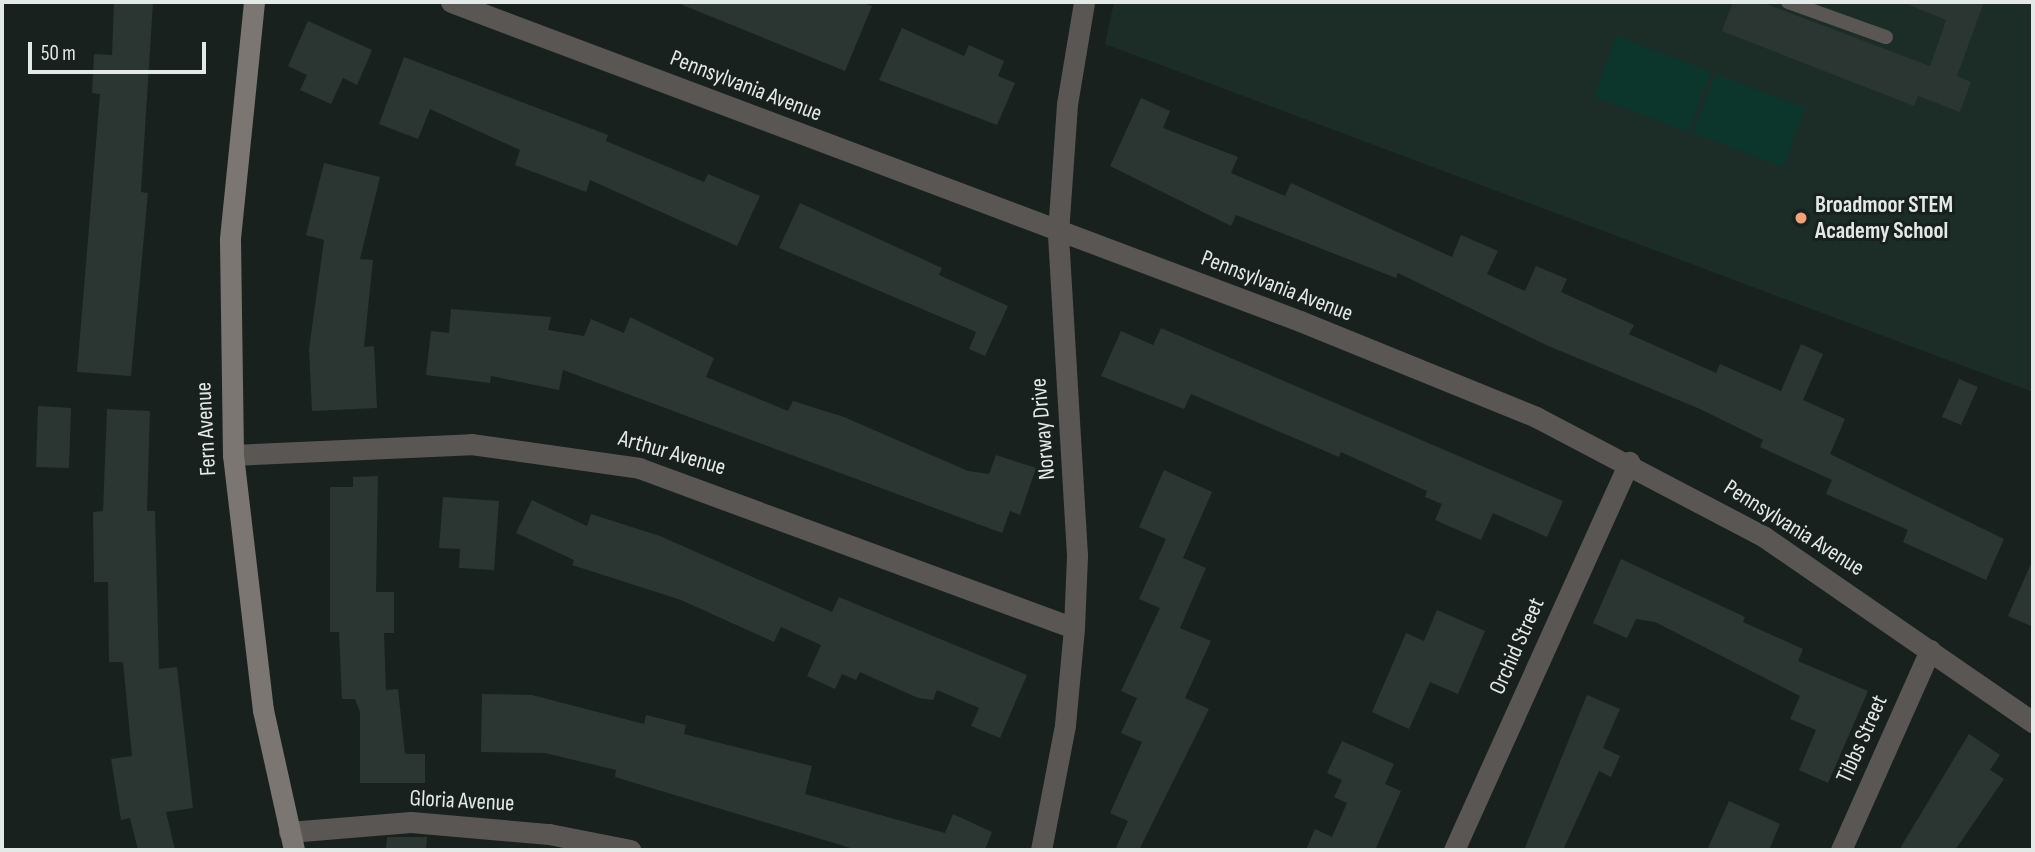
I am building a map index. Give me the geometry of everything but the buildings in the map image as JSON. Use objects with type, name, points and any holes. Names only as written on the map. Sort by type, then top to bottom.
[{"type":"street","name":"Fern Avenue","points":[[254,2],[230,240],[233,455],[253,643],[292,841]]},
{"type":"street","name":"Pennsylvania Avenue","points":[[451,2],[1427,371],[1629,462],[1763,536],[2033,722]]},
{"type":"street","name":"Norway Drive","points":[[1041,850],[1065,724],[1074,628],[1076,541],[1058,233],[1064,127],[1084,2]]},
{"type":"street","name":"Arthur Avenue","points":[[233,455],[471,444],[639,468],[1074,628]]},
{"type":"street","name":"Orchid Street","points":[[1454,850],[1629,462]]},
{"type":"street","name":"Tibbs Street","points":[[1841,850],[1930,650]]},
{"type":"street","name":"Gloria Avenue","points":[[292,841],[447,824],[549,834],[630,850]]},
{"type":"lane","points":[[1788,2],[1886,37]]},
{"type":"shaded area","name":"Broadmoor STEM Academy School","points":[[1114,2],[2033,2],[2033,392],[1105,44]]},
{"type":"green space","points":[[1617,36],[1711,72],[1688,132],[1594,96]]},
{"type":"green space","points":[[1716,74],[1805,108],[1783,167],[1693,133]]},
{"type":"place","name":"Broadmoor STEM Academy School","points":[[1801,218]]}]
